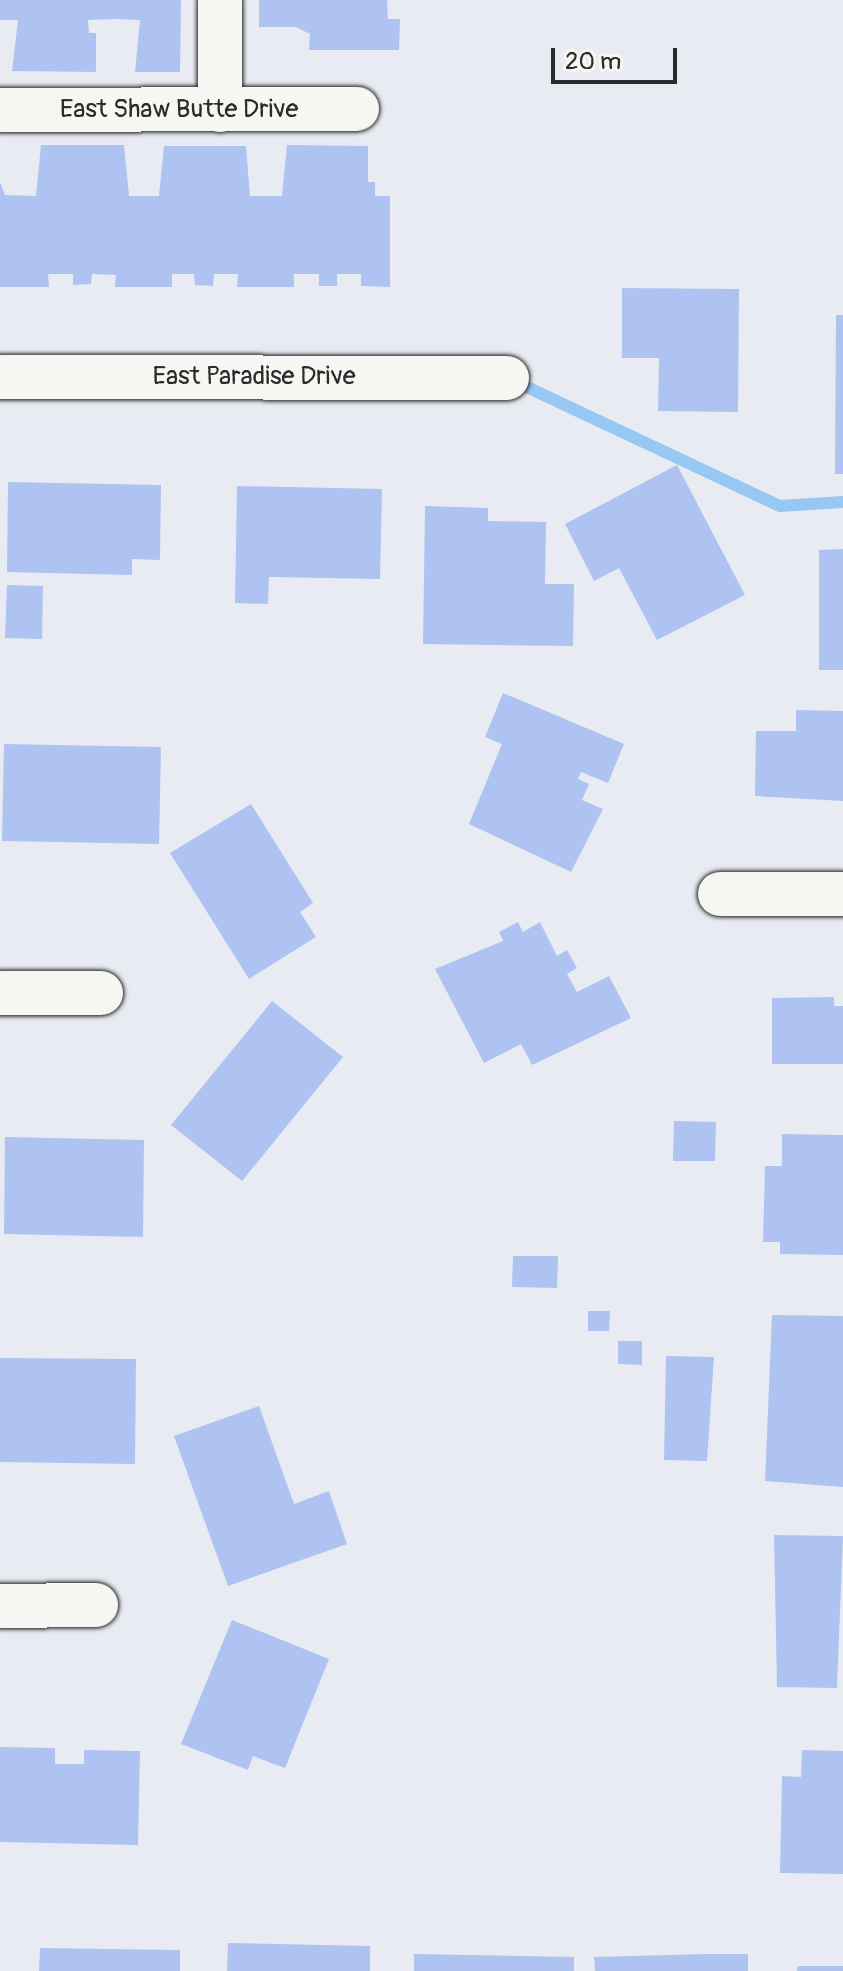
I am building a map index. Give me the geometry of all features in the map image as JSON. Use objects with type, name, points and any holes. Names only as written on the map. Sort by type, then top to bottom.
[{"type":"street","points":[[220,0],[220,110]]},
{"type":"street","name":"East Shaw Butte Drive","points":[[0,110],[357,109]]},
{"type":"street","name":"East Paradise Drive","points":[[0,377],[507,378]]},
{"type":"street","points":[[720,894],[843,894]]},
{"type":"street","points":[[0,993],[101,993]]},
{"type":"street","points":[[0,1606],[96,1605]]},
{"type":"building","points":[[0,0],[181,0],[180,72],[135,72],[140,20],[114,19],[88,20],[89,33],[96,33],[96,72],[12,71],[18,20],[0,20]]},
{"type":"building","points":[[259,0],[387,0],[388,19],[400,19],[399,50],[309,50],[310,34],[296,27],[259,27]]},
{"type":"building","points":[[41,145],[124,145],[129,196],[159,196],[164,146],[246,146],[250,196],[282,196],[287,145],[368,146],[368,182],[375,182],[375,196],[390,196],[390,287],[361,286],[361,274],[337,274],[337,286],[319,286],[319,274],[294,274],[294,287],[237,287],[238,274],[214,274],[213,286],[195,285],[194,274],[172,274],[172,287],[115,287],[116,275],[92,274],[91,284],[73,285],[73,274],[48,274],[49,287],[0,287],[0,182],[5,195],[36,196]]},
{"type":"building","points":[[622,288],[739,289],[738,412],[658,411],[659,358],[622,358]]},
{"type":"building","points":[[836,315],[843,315],[843,474],[835,474]]},
{"type":"building","points":[[677,465],[745,595],[657,640],[619,568],[594,581],[565,524]]},
{"type":"building","points":[[8,482],[161,485],[160,560],[132,559],[132,575],[7,572]]},
{"type":"building","points":[[237,486],[382,489],[380,579],[269,577],[268,604],[235,603]]},
{"type":"building","points":[[425,506],[488,508],[488,521],[546,522],[545,584],[574,584],[573,646],[423,644]]},
{"type":"building","points":[[843,549],[843,670],[819,670],[819,550]]},
{"type":"building","points":[[7,585],[43,586],[42,639],[5,638]]},
{"type":"building","points":[[503,693],[624,744],[608,783],[581,772],[578,779],[589,784],[582,800],[603,809],[571,872],[469,824],[502,744],[485,737]]},
{"type":"building","points":[[796,710],[843,711],[843,801],[755,796],[756,731],[796,731]]},
{"type":"building","points":[[4,744],[161,747],[159,844],[2,841]]},
{"type":"building","points":[[251,804],[313,903],[300,912],[316,937],[249,979],[170,853]]},
{"type":"building","points":[[518,922],[523,932],[540,922],[557,956],[567,950],[577,968],[567,974],[577,992],[609,976],[631,1018],[532,1065],[521,1044],[484,1063],[435,969],[503,941],[499,932]]},
{"type":"building","points":[[834,997],[834,1006],[843,1006],[843,1064],[772,1064],[772,998]]},
{"type":"building","points":[[272,1001],[343,1057],[242,1181],[171,1125]]},
{"type":"building","points":[[674,1121],[716,1122],[715,1161],[673,1161]]},
{"type":"building","points":[[782,1134],[843,1135],[843,1255],[780,1254],[780,1242],[763,1242],[765,1166],[782,1166]]},
{"type":"building","points":[[5,1137],[144,1140],[143,1237],[4,1234]]},
{"type":"building","points":[[513,1256],[558,1256],[557,1288],[512,1287]]},
{"type":"building","points":[[588,1311],[610,1311],[609,1331],[588,1331]]},
{"type":"building","points":[[772,1315],[843,1316],[843,1487],[765,1481]]},
{"type":"building","points":[[618,1341],[642,1341],[642,1365],[618,1364]]},
{"type":"building","points":[[666,1356],[714,1357],[707,1461],[664,1460]]},
{"type":"building","points":[[0,1358],[136,1359],[135,1464],[0,1462]]},
{"type":"building","points":[[259,1406],[294,1504],[329,1491],[347,1544],[228,1586],[174,1436]]},
{"type":"building","points":[[774,1535],[843,1536],[837,1688],[777,1687]]},
{"type":"building","points":[[232,1620],[329,1659],[285,1768],[253,1756],[248,1770],[181,1744]]},
{"type":"building","points":[[0,1747],[55,1748],[55,1764],[84,1764],[84,1750],[140,1751],[138,1845],[0,1842]]},
{"type":"building","points":[[802,1750],[843,1751],[843,1874],[780,1873],[782,1776],[801,1777]]},
{"type":"building","points":[[228,1943],[370,1946],[370,1971],[227,1971]]},
{"type":"building","points":[[40,1948],[180,1950],[180,1971],[39,1971]]},
{"type":"building","points":[[414,1954],[574,1957],[574,1971],[414,1971]]},
{"type":"building","points":[[748,1954],[748,1971],[595,1971],[594,1957]]},
{"type":"building","points":[[798,1966],[843,1966],[843,1971],[797,1971]]},
{"type":"waterway","points":[[514,381],[780,506],[843,502]]}]
